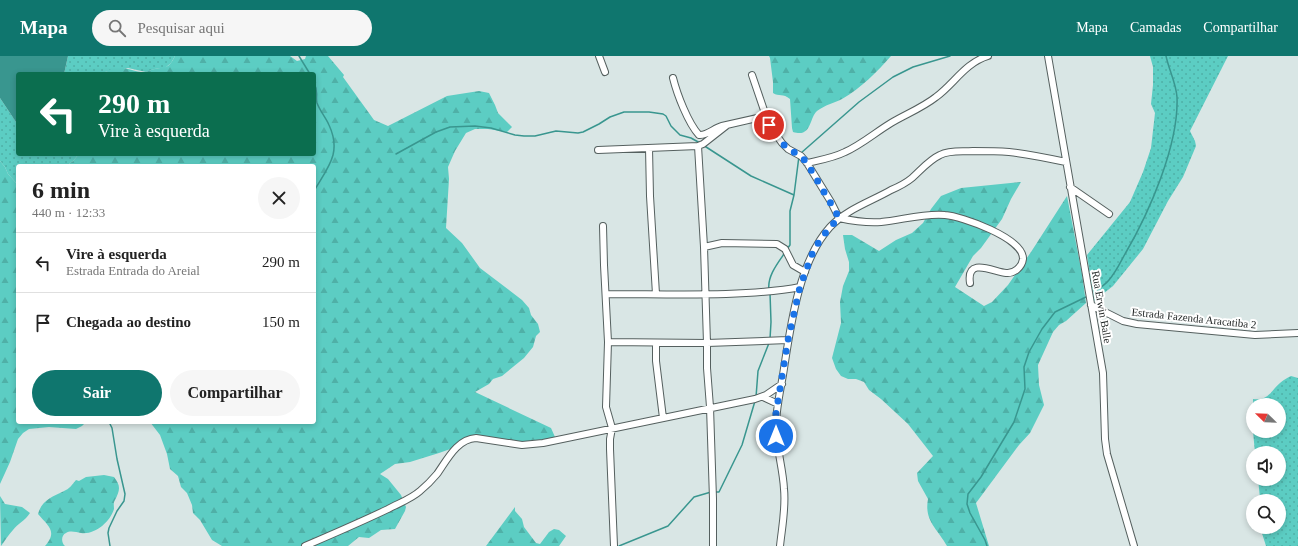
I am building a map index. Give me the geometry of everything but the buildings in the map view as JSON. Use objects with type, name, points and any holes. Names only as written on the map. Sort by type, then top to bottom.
[{"type":"street","points":[[599,56],[605,72]]},
{"type":"street","points":[[807,163],[830,158],[856,147],[892,122],[920,108],[937,97],[964,70],[973,63],[988,56]]},
{"type":"street","name":"Rua Erwin Balle","points":[[1048,56],[1103,373],[1105,439],[1107,454],[1134,546]]},
{"type":"street","points":[[752,75],[769,125],[788,149],[801,156],[807,163],[839,218]]},
{"type":"street","points":[[673,78],[682,104],[699,135],[703,136],[716,127],[766,116]]},
{"type":"street","points":[[598,150],[698,146],[703,144],[729,124]]},
{"type":"street","points":[[698,146],[704,247],[707,368],[714,499],[713,546]]},
{"type":"street","points":[[649,148],[650,196],[656,294]]},
{"type":"street","points":[[780,546],[784,490],[776,436],[776,413],[782,384],[788,340],[800,287],[814,249],[829,228],[839,218],[851,210],[901,185],[931,161],[946,153],[979,151],[1008,152],[1027,154],[1066,162]]},
{"type":"street","points":[[1070,187],[1109,214]]},
{"type":"street","points":[[839,218],[873,222],[935,215],[954,216],[969,220],[1001,235],[1009,240],[1023,257],[1022,262],[1016,271],[1006,274],[988,268],[977,268],[971,272],[970,283]]},
{"type":"street","points":[[603,226],[608,342],[606,407],[612,428],[610,449],[614,546]]},
{"type":"street","points":[[704,247],[722,243],[777,244],[785,249],[793,265],[805,272]]},
{"type":"street","points":[[606,294],[705,295],[763,292],[800,287]]},
{"type":"street","name":"Estrada Fazenda Aracatiba 2","points":[[1091,305],[1123,321],[1137,324],[1255,335],[1298,333]]},
{"type":"street","points":[[608,342],[707,343],[788,340]]},
{"type":"street","points":[[656,343],[656,361],[663,418]]},
{"type":"street","points":[[305,546],[370,517],[419,492],[436,475],[459,445],[465,440],[476,438],[522,444],[543,443],[763,397],[782,384]]},
{"type":"street","points":[[763,397],[778,404]]},
{"type":"green space","points":[[68,56],[175,56],[171,63],[165,68],[154,69],[146,72],[128,68],[105,72],[64,72]]},
{"type":"green space","points":[[175,56],[290,56],[297,61],[305,59],[306,56],[328,56],[344,75],[343,77],[374,120],[388,126],[447,96],[479,91],[489,93],[498,113],[512,127],[507,132],[488,129],[475,129],[466,133],[455,151],[448,167],[449,179],[446,228],[462,243],[480,268],[522,300],[529,308],[531,315],[538,324],[540,332],[536,336],[533,347],[524,358],[502,376],[493,379],[489,384],[475,392],[551,428],[555,437],[552,443],[476,440],[410,462],[395,464],[380,474],[388,479],[401,495],[406,507],[395,529],[381,530],[369,538],[359,537],[348,546],[222,546],[212,540],[200,520],[193,513],[192,505],[187,493],[181,487],[178,476],[170,469],[167,454],[160,435],[152,424],[316,424],[316,164],[69,164],[77,156],[316,156],[316,72],[146,72],[153,69],[162,68],[171,63]]},
{"type":"green space","points":[[769,56],[891,56],[856,90],[842,99],[817,111],[814,114],[807,130],[799,133],[793,132],[790,99],[773,93]]},
{"type":"green space","points":[[1150,56],[1228,56],[1190,131],[1196,146],[1183,177],[1168,201],[1143,249],[1113,286],[1094,301],[1087,255],[1130,202],[1143,172],[1151,148],[1155,113],[1151,104],[1153,67]]},
{"type":"green space","points":[[114,68],[125,68],[140,72],[106,72]]},
{"type":"green space","points":[[0,98],[16,122],[16,156],[77,156],[69,164],[16,164],[16,183],[8,174],[0,161]]},
{"type":"green space","points":[[0,161],[8,174],[16,183],[16,424],[84,424],[76,429],[49,427],[29,429],[23,433],[18,439],[0,484]]},
{"type":"green space","points":[[1021,182],[1002,219],[981,248],[973,256],[955,287],[984,306],[992,302],[1008,285],[1067,196],[1086,303],[1066,321],[1059,325],[1053,332],[1038,365],[1039,385],[1044,405],[1030,433],[1019,445],[976,503],[989,546],[947,546],[932,524],[927,507],[928,499],[918,481],[917,473],[933,456],[908,424],[869,390],[864,382],[841,376],[836,369],[832,358],[841,323],[840,302],[843,286],[849,271],[849,262],[843,235],[852,235],[879,251],[896,240],[912,233],[923,223],[941,196],[961,188]]},
{"type":"green space","points":[[1291,376],[1298,378],[1298,546],[1266,546],[1262,534],[1286,534],[1286,494],[1260,494],[1259,486],[1286,486],[1286,446],[1254,446],[1254,438],[1286,438],[1286,398],[1264,398],[1285,379]]},
{"type":"green space","points":[[104,475],[114,477],[119,486],[119,491],[114,502],[114,509],[109,519],[101,527],[92,532],[81,533],[71,531],[64,534],[62,539],[65,546],[45,546],[49,541],[51,532],[48,525],[38,514],[42,505],[52,497],[67,489],[76,480],[79,481],[86,477]]},
{"type":"green space","points":[[0,496],[5,504],[22,507],[30,513],[15,528],[1,546]]},
{"type":"green space","points":[[515,507],[515,511],[522,519],[524,527],[536,543],[540,544],[549,532],[554,529],[559,530],[566,536],[559,546],[486,546]]},
{"type":"shaded area","points":[[0,56],[68,56],[64,72],[16,72],[16,122],[0,98]]},
{"type":"waterway","points":[[299,56],[309,72]]},
{"type":"waterway","points":[[801,153],[859,102],[893,77],[913,67],[950,56]]},
{"type":"waterway","points":[[1095,291],[1107,282],[1118,267],[1144,219],[1168,157],[1173,136],[1177,97],[1166,56]]},
{"type":"waterway","points":[[316,89],[316,99]]},
{"type":"waterway","points":[[316,99],[329,125],[333,135],[334,144],[332,160],[316,188]]},
{"type":"waterway","points":[[396,154],[436,132],[450,127],[475,126],[491,128],[524,136],[535,136],[556,131],[578,133],[583,132],[610,117],[624,112],[649,112],[663,114],[666,116],[671,126],[680,135],[691,138],[700,143]]},
{"type":"waterway","points":[[703,145],[751,176],[794,195]]},
{"type":"waterway","points":[[787,249],[790,245],[790,211],[794,195],[799,156]]},
{"type":"waterway","points":[[769,290],[771,276],[784,254]]},
{"type":"waterway","points":[[770,293],[770,339]]},
{"type":"waterway","points":[[987,546],[970,513],[967,504],[968,494],[981,477],[1014,422],[1025,389],[1024,367],[1029,352],[1042,329],[1055,312],[1086,297]]},
{"type":"waterway","points":[[756,397],[758,371],[769,343]]},
{"type":"waterway","points":[[715,492],[719,492],[742,445],[755,401]]},
{"type":"waterway","points":[[110,424],[125,494],[124,501],[117,511],[109,528],[108,533],[110,546]]},
{"type":"waterway","points":[[619,546],[668,526],[694,497],[711,492]]},
{"type":"route","points":[[769,125],[788,149],[801,156],[807,163],[839,218],[829,228],[814,249],[800,287],[788,340],[782,384],[776,413],[776,436]]}]
